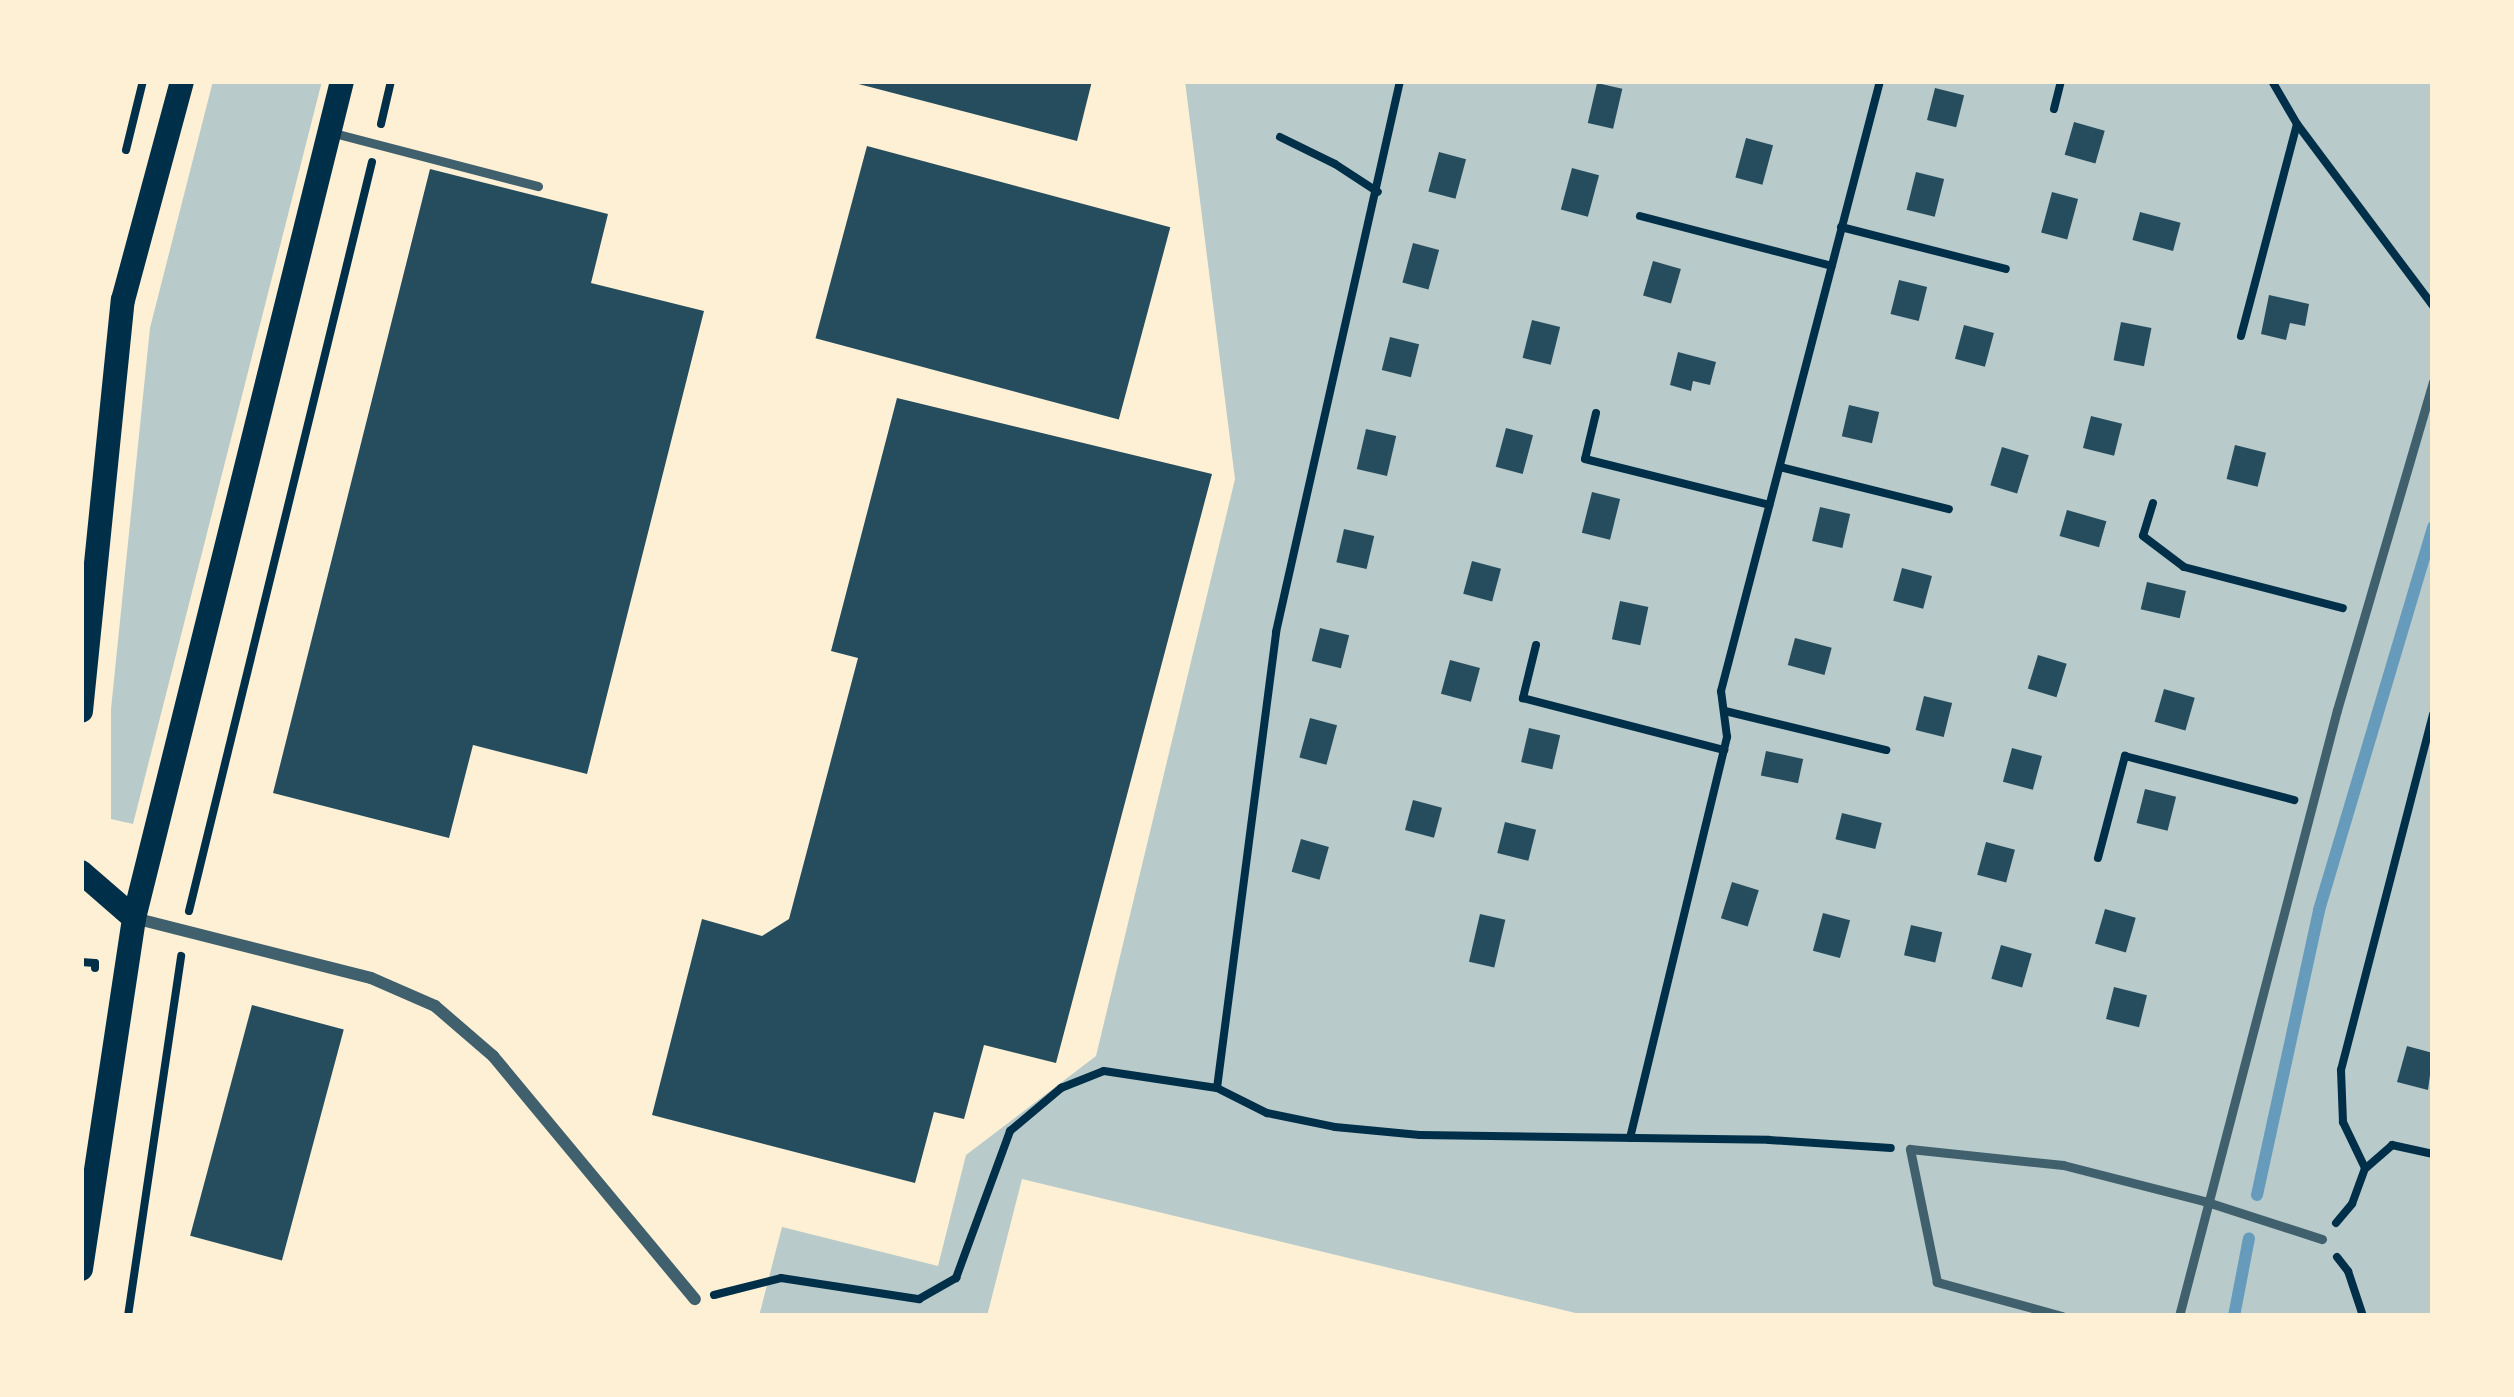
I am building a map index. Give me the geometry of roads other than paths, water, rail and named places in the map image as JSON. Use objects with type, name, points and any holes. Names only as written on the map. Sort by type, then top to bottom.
[{"type":"main road","points":[[81,711],[123,300],[182,81]]},
{"type":"main road","points":[[81,1269],[134,918],[342,81]]},
{"type":"main road","points":[[81,872],[134,918]]},
{"type":"street","points":[[134,918],[371,978],[435,1006],[493,1056],[695,1300]]},
{"type":"lane","points":[[330,131],[538,186]]},
{"type":"lane","points":[[2179,1316],[2204,1201],[2311,804],[2433,382]]},
{"type":"lane","points":[[2062,1316],[1937,1282],[1910,1149],[2063,1165],[2204,1201],[2322,1239]]},
{"type":"waterway","points":[[2257,1195],[2319,910],[2433,527]]},
{"type":"waterway","points":[[2234,1316],[2249,1238]]}]
